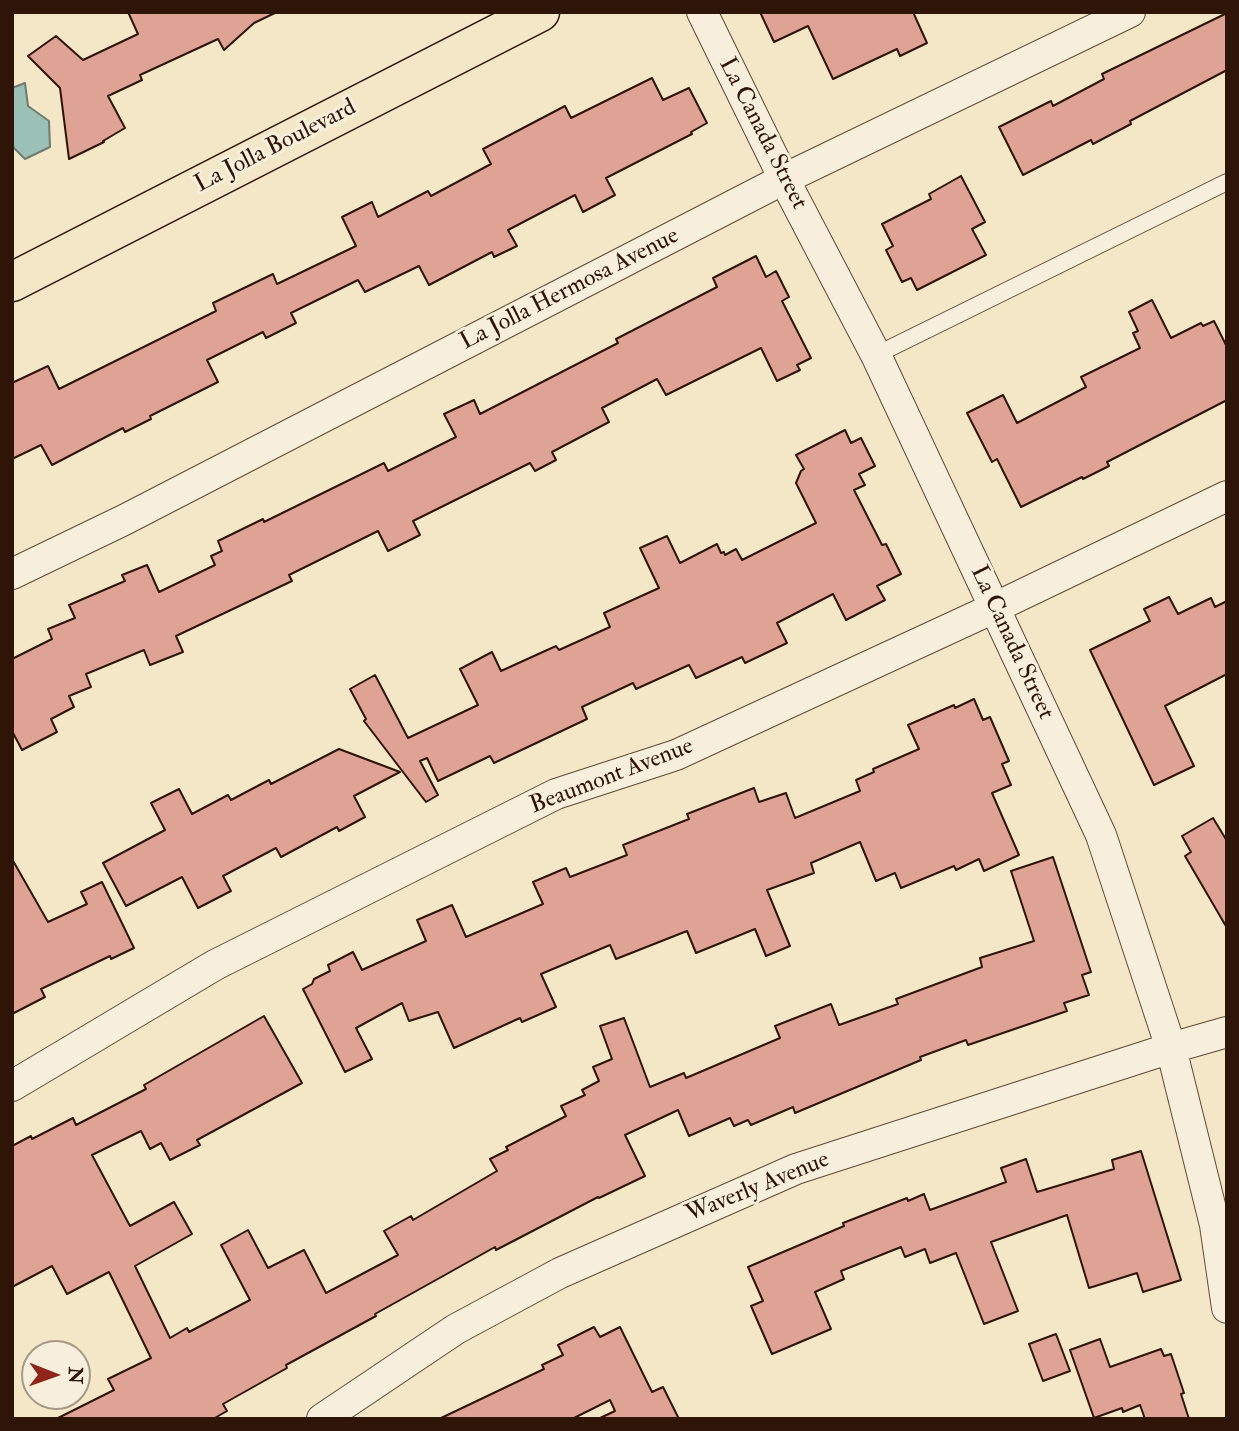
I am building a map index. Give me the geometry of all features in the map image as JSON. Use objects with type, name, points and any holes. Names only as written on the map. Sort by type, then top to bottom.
[{"type":"main road","name":"La Jolla Boulevard","points":[[12,282],[540,12]]},
{"type":"street","name":"La Canada Street","points":[[702,12],[876,355],[1101,835],[1171,1048],[1215,1225],[1227,1308]]},
{"type":"street","name":"La Jolla Hermosa Avenue","points":[[12,575],[124,520],[785,179],[1130,12]]},
{"type":"street","name":"Beaumont Avenue","points":[[12,1086],[215,965],[556,794],[676,755],[994,608],[1227,496]]},
{"type":"street","name":"Waverly Avenue","points":[[322,1419],[456,1329],[560,1273],[796,1169],[1227,1032]]},
{"type":"lane","points":[[876,355],[1227,182]]},
{"type":"water","points":[[25,83],[28,106],[49,121],[50,147],[25,159],[12,146],[12,88]]},
{"type":"building","points":[[128,12],[277,12],[254,23],[224,50],[218,39],[140,75],[142,80],[108,96],[125,128],[69,159],[60,88],[28,56],[56,36],[83,60],[138,34]]},
{"type":"building","points":[[760,12],[913,12],[927,43],[900,56],[897,49],[833,79],[808,26],[774,42]]},
{"type":"building","points":[[1227,13],[1227,70],[1130,121],[1131,124],[1093,144],[1091,140],[1023,175],[999,127],[1051,101],[1053,106],[1104,79],[1102,74]]},
{"type":"building","points":[[652,78],[663,100],[689,88],[707,123],[691,132],[692,134],[606,178],[615,195],[583,212],[575,195],[508,230],[517,246],[494,257],[492,252],[429,285],[419,266],[365,292],[358,280],[291,313],[296,323],[266,338],[263,332],[207,360],[218,382],[150,416],[151,419],[125,432],[123,428],[52,465],[41,445],[12,459],[12,383],[48,366],[59,389],[216,311],[213,303],[273,274],[277,284],[356,246],[342,217],[372,202],[378,217],[428,191],[431,196],[491,164],[483,149],[565,106],[571,118]]},
{"type":"building","points":[[961,176],[985,222],[972,229],[986,255],[917,290],[911,278],[902,282],[886,250],[893,246],[882,224],[931,199],[929,194]]},
{"type":"building","points":[[756,256],[766,277],[776,271],[789,297],[782,301],[811,358],[797,365],[800,370],[777,381],[761,348],[666,395],[657,379],[602,408],[609,422],[552,452],[556,460],[535,471],[530,463],[413,521],[420,535],[388,551],[378,531],[289,575],[292,581],[176,636],[183,652],[150,665],[144,650],[86,674],[91,687],[69,696],[74,707],[51,719],[57,732],[22,750],[12,731],[12,659],[52,639],[48,629],[75,618],[69,605],[125,581],[122,575],[147,565],[159,592],[215,565],[211,556],[222,551],[218,541],[263,519],[264,522],[384,463],[388,471],[456,437],[444,414],[474,400],[480,414],[618,343],[616,339],[717,287],[713,278]]},
{"type":"building","points":[[1152,300],[1171,338],[1201,323],[1203,326],[1214,321],[1227,347],[1227,400],[1107,462],[1109,466],[1021,507],[997,459],[992,462],[967,413],[1003,395],[1017,423],[1086,387],[1081,377],[1140,348],[1133,333],[1138,331],[1129,312]]},
{"type":"building","points":[[845,430],[851,443],[861,438],[875,466],[859,474],[865,485],[854,490],[882,545],[886,544],[901,574],[877,586],[885,600],[846,620],[833,594],[777,623],[787,643],[745,663],[742,657],[696,678],[689,665],[636,689],[633,683],[582,707],[587,719],[494,763],[490,756],[438,781],[427,758],[420,761],[438,795],[426,802],[364,721],[366,719],[350,689],[375,675],[408,738],[478,705],[460,669],[492,652],[501,671],[556,646],[559,650],[610,627],[604,613],[659,588],[640,548],[667,536],[680,563],[717,544],[725,555],[736,549],[742,560],[816,523],[796,483],[804,469],[796,455]]},
{"type":"building","points":[[1169,597],[1178,614],[1211,598],[1215,607],[1227,601],[1227,674],[1165,706],[1194,766],[1154,785],[1090,650],[1150,621],[1144,609]]},
{"type":"building","points":[[974,699],[983,720],[990,717],[1009,761],[1002,764],[1011,785],[992,793],[1019,855],[984,871],[979,859],[956,870],[954,866],[901,888],[895,873],[876,881],[860,842],[811,863],[814,873],[767,890],[790,946],[766,956],[755,929],[696,953],[687,931],[616,959],[610,945],[541,974],[556,1007],[522,1022],[520,1018],[454,1048],[438,1012],[409,1021],[402,1003],[356,1028],[372,1059],[345,1072],[303,989],[312,984],[314,979],[330,971],[328,965],[353,952],[362,970],[426,941],[417,920],[452,905],[466,937],[543,904],[533,882],[566,868],[570,877],[627,855],[623,845],[689,819],[687,814],[754,788],[759,802],[786,793],[795,818],[860,791],[856,780],[874,772],[873,769],[919,749],[908,725]]},
{"type":"building","points":[[339,749],[400,772],[354,796],[365,817],[339,831],[337,827],[281,857],[276,848],[223,876],[231,891],[198,908],[182,877],[126,906],[103,863],[165,830],[151,803],[179,789],[192,814],[228,795],[231,800],[269,780],[271,784]]},
{"type":"building","points":[[1213,818],[1227,841],[1227,928],[1185,856],[1191,852],[1182,836]]},
{"type":"building","points":[[1053,857],[1091,972],[1082,975],[1089,995],[1064,1003],[1067,1011],[968,1045],[966,1040],[920,1057],[921,1060],[795,1113],[793,1107],[751,1125],[748,1120],[734,1126],[730,1118],[689,1136],[678,1110],[625,1135],[645,1176],[496,1250],[495,1247],[375,1314],[376,1316],[286,1365],[287,1368],[223,1404],[227,1411],[213,1419],[56,1419],[74,1410],[91,1410],[91,1402],[114,1390],[108,1379],[151,1358],[109,1272],[67,1294],[52,1266],[12,1287],[12,1146],[73,1118],[76,1125],[146,1089],[144,1085],[264,1016],[302,1083],[197,1140],[200,1145],[170,1160],[161,1143],[150,1149],[141,1131],[92,1155],[130,1226],[174,1202],[192,1234],[135,1266],[170,1338],[187,1328],[189,1332],[250,1300],[221,1245],[248,1230],[268,1268],[304,1250],[326,1293],[398,1255],[384,1231],[411,1216],[413,1220],[497,1171],[490,1159],[508,1150],[506,1147],[566,1116],[561,1106],[585,1095],[582,1090],[599,1081],[593,1067],[612,1059],[600,1026],[624,1018],[650,1087],[684,1073],[686,1078],[780,1038],[775,1026],[831,1004],[839,1025],[898,1004],[896,999],[982,967],[980,958],[1034,941],[1011,871]]},
{"type":"building","points":[[12,859],[48,922],[87,904],[81,892],[102,882],[134,948],[111,959],[110,956],[41,989],[45,997],[12,1014]]},
{"type":"building","points":[[1141,1151],[1181,1280],[1143,1292],[1137,1273],[1089,1288],[1067,1215],[991,1242],[1018,1311],[984,1324],[956,1253],[930,1263],[925,1249],[905,1257],[901,1247],[841,1271],[844,1279],[815,1292],[831,1329],[772,1354],[751,1306],[763,1301],[748,1267],[844,1226],[843,1223],[907,1198],[908,1201],[924,1194],[930,1210],[1006,1182],[1001,1168],[1026,1159],[1037,1192],[1114,1169],[1112,1160]]},
{"type":"building","points":[[594,1327],[600,1337],[620,1327],[652,1392],[663,1387],[679,1419],[598,1419],[615,1411],[610,1400],[572,1419],[439,1419],[544,1369],[542,1365],[563,1355],[558,1345]]},
{"type":"building","points":[[1056,1334],[1070,1371],[1043,1381],[1029,1344]]},
{"type":"building","points":[[1100,1339],[1110,1367],[1161,1349],[1164,1356],[1171,1354],[1184,1393],[1181,1394],[1189,1419],[1145,1419],[1140,1405],[1123,1412],[1122,1408],[1094,1418],[1070,1350]]}]
